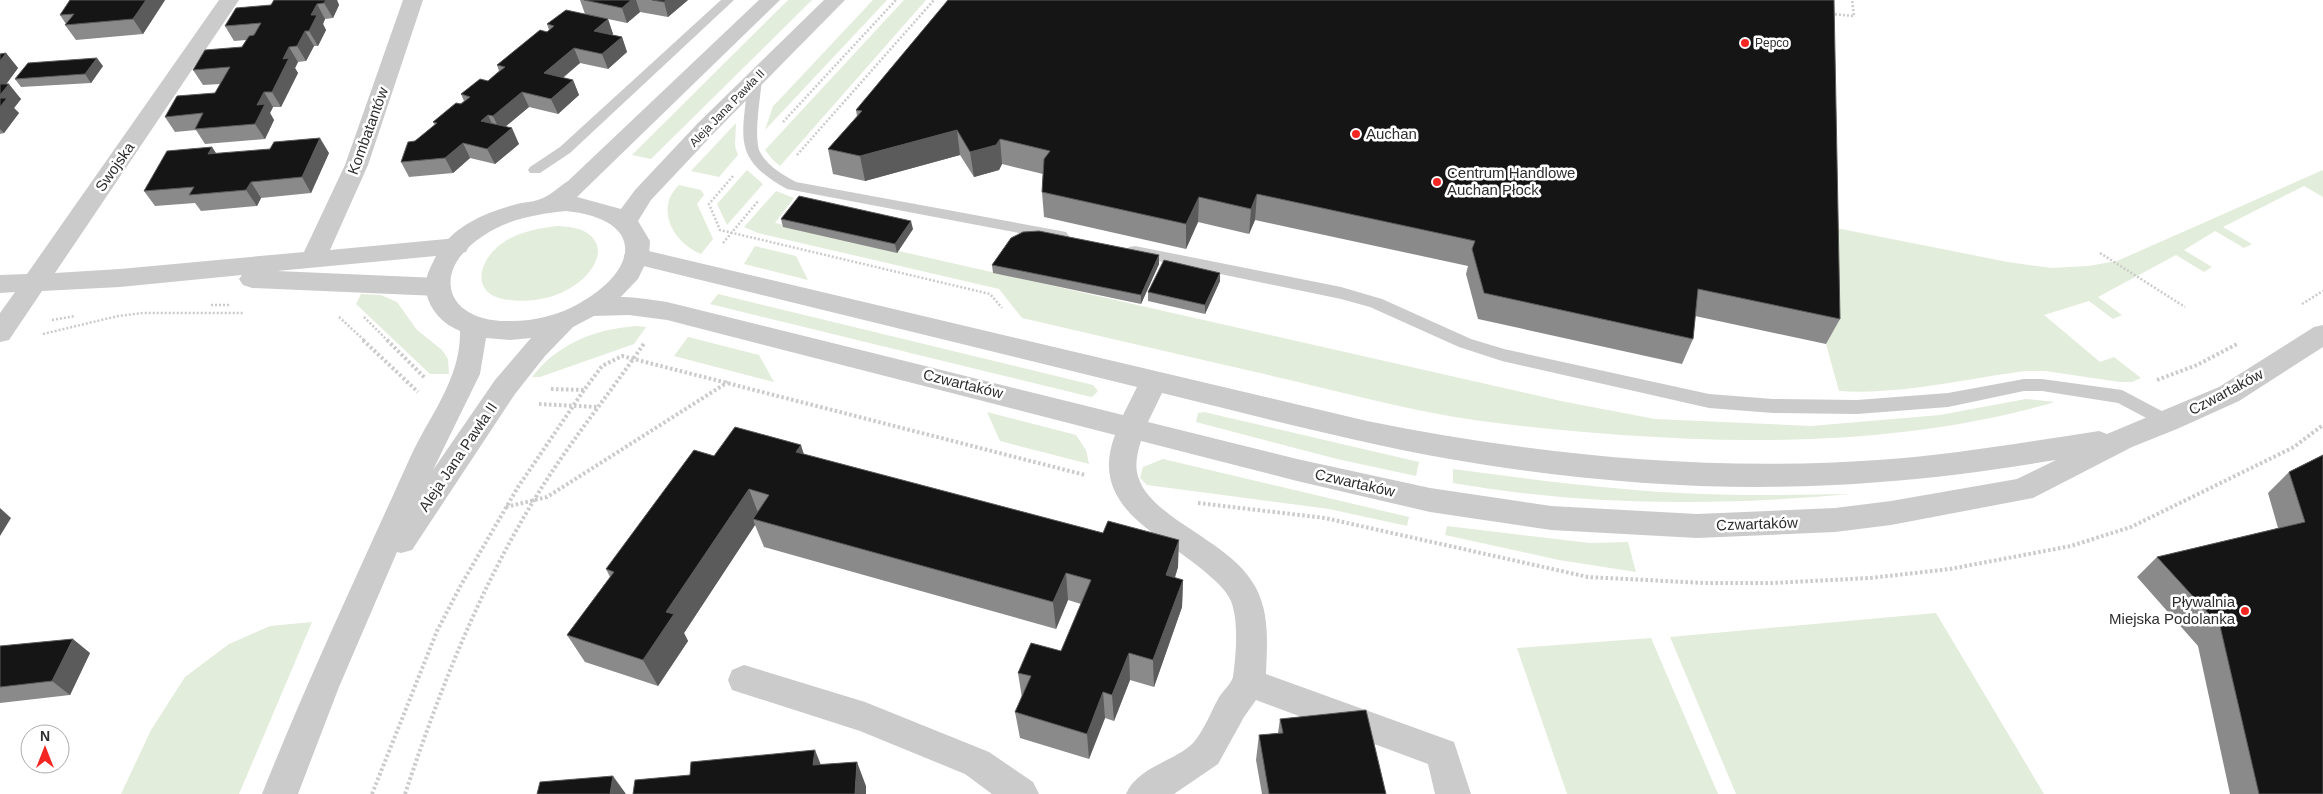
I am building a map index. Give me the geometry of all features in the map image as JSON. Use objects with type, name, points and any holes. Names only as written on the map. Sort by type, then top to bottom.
[{"type":"street","name":"Swojska","points":[[3,329],[229,0]]},
{"type":"street","name":"Kombatantów","points":[[313,259],[329,231],[366,141],[413,0]]},
{"type":"street","points":[[551,204],[576,186],[770,0]]},
{"type":"street","name":"Aleja Jana Pawła II","points":[[625,221],[643,196],[756,78],[835,0]]},
{"type":"street","points":[[551,204],[592,205],[614,213],[625,221],[634,233],[636,256],[629,272],[622,282],[592,307],[565,320],[532,329],[511,331],[473,326],[450,313],[441,299],[438,287],[441,270],[457,246],[476,230],[494,220],[521,210],[551,204]]},
{"type":"street","points":[[0,284],[120,278],[457,246]]},
{"type":"street","name":"Czwartaków","points":[[636,256],[1367,432],[1438,446],[1587,466],[1656,471],[1786,475],[1848,473],[1978,460],[2122,439]]},
{"type":"street","points":[[120,278],[246,279],[438,287]]},
{"type":"street","name":"Czwartaków","points":[[592,307],[629,306],[667,311],[1133,427],[1297,470],[1430,500],[1571,520],[1697,526],[1755,525],[1844,519],[1891,513],[2023,490],[2122,439],[2229,394],[2323,334]]},
{"type":"street","name":"Aleja Jana Pawła II","points":[[359,602],[520,367],[565,320]]},
{"type":"street","name":"Aleja Jana Pawła II","points":[[280,794],[359,602],[431,445],[456,400],[471,366],[474,350],[473,326]]},
{"type":"street","points":[[1144,794],[1206,753],[1232,706],[1249,683],[1249,614],[1242,594],[1214,561],[1140,506],[1126,487],[1122,473],[1122,460],[1133,427],[1154,380]]},
{"type":"street","points":[[744,680],[865,717],[943,749],[977,763],[1021,794]]},
{"type":"street","points":[[1249,683],[1442,753],[1453,794]]},
{"type":"lane","points":[[535,170],[565,150],[728,0]]},
{"type":"lane","points":[[756,78],[750,146],[759,162],[778,178],[792,186],[1077,239]]},
{"type":"lane","points":[[1116,247],[1341,292],[1376,303],[1465,343],[1502,355],[1652,390],[1709,401],[1773,406],[1857,407],[1948,400],[2024,385],[2042,385],[2122,397],[2166,422]]},
{"type":"path","points":[[697,271],[732,234],[778,178],[934,0]]},
{"type":"path","points":[[1828,14],[1854,16],[1852,0]]},
{"type":"path","points":[[2100,253],[2185,307]]},
{"type":"path","points":[[209,305],[239,305]]},
{"type":"path","points":[[405,794],[444,680],[484,590],[533,501],[667,311]]},
{"type":"path","points":[[39,334],[118,316],[143,313],[250,313]]},
{"type":"path","points":[[337,314],[425,398],[456,400]]},
{"type":"path","points":[[360,314],[426,379]]},
{"type":"path","points":[[3,329],[80,315]]},
{"type":"path","points":[[372,794],[437,631],[506,507],[541,451],[602,366],[622,356],[728,382],[1126,487]]},
{"type":"path","points":[[506,507],[547,498],[728,382]]},
{"type":"path","points":[[546,388],[584,390]]},
{"type":"path","points":[[495,402],[598,407]]},
{"type":"path","points":[[1196,503],[1325,518],[1588,577],[1704,583],[1772,583],[1870,578],[1950,569],[2071,546],[2131,527],[2294,446],[2323,425]]},
{"type":"green space","points":[[788,0],[812,0],[651,159],[632,155]]},
{"type":"green space","points":[[873,0],[887,0],[765,130],[773,106]]},
{"type":"green space","points":[[904,0],[926,0],[780,166],[765,150]]},
{"type":"green space","points":[[736,123],[735,146],[738,155],[719,177],[691,171]]},
{"type":"green space","points":[[747,170],[763,184],[727,225],[717,204]]},
{"type":"green space","points":[[2323,170],[2323,197],[2304,186],[2223,227],[2252,244],[2244,248],[2215,231],[2184,250],[2212,267],[2204,272],[2176,255],[2098,297],[2122,315],[2113,319],[2089,301],[2044,315],[2100,362],[2114,357],[2141,378],[2132,382],[2120,382],[2045,371],[2025,371],[1909,389],[1863,392],[1839,391],[1826,344],[1826,226],[2008,262],[2051,268],[2088,266],[2117,261]]},
{"type":"green space","points":[[679,185],[701,190],[704,195],[697,204],[713,239],[701,254],[683,242],[670,224],[668,204],[672,194]]},
{"type":"green space","points":[[776,191],[794,198],[775,223],[1561,401],[1655,419],[1811,426],[1940,415],[2026,399],[2055,402],[2002,416],[1948,426],[1840,438],[1785,440],[1730,440],[1621,435],[1480,421],[1380,402],[1022,318],[999,289],[758,233],[744,227]]},
{"type":"green space","points":[[558,226],[584,231],[594,239],[597,246],[596,260],[592,268],[581,280],[568,290],[535,300],[510,300],[496,297],[487,291],[483,284],[484,265],[497,247],[519,234]]},
{"type":"green space","points":[[755,246],[796,256],[808,280],[744,264]]},
{"type":"green space","points":[[361,294],[381,295],[397,302],[417,330],[442,350],[448,359],[449,374],[430,374],[356,304]]},
{"type":"green space","points":[[718,294],[1093,385],[1098,391],[1092,397],[1083,395],[710,304]]},
{"type":"green space","points":[[636,326],[646,327],[634,344],[540,377],[532,377],[553,356],[578,340],[606,331]]},
{"type":"green space","points":[[688,337],[759,355],[774,382],[674,356]]},
{"type":"green space","points":[[987,412],[1076,435],[1086,450],[1089,464],[1000,441]]},
{"type":"green space","points":[[1204,412],[1419,462],[1416,476],[1337,459],[1196,422],[1198,413]]},
{"type":"green space","points":[[1163,459],[1409,517],[1407,526],[1329,509],[1147,485],[1140,478],[1143,467]]},
{"type":"green space","points":[[1453,469],[1652,491],[1744,495],[1851,494],[1752,501],[1652,502],[1602,500],[1502,491],[1453,483]]},
{"type":"green space","points":[[1447,526],[1590,543],[1628,542],[1636,572],[1559,560],[1445,535]]},
{"type":"green space","points":[[1936,613],[2044,794],[1736,794],[1670,637]]},
{"type":"green space","points":[[312,622],[239,794],[121,794],[151,730],[185,677],[229,644],[270,626]]},
{"type":"green space","points":[[1651,638],[1718,794],[1567,794],[1517,648]]},
{"type":"building","points":[[70,0],[146,0],[133,19],[65,25],[74,14],[60,15]]},
{"type":"building","points":[[274,0],[326,0],[324,3],[317,4],[311,15],[317,15],[309,31],[305,31],[297,46],[289,47],[283,59],[289,58],[272,92],[264,92],[257,105],[265,104],[255,124],[195,129],[203,113],[165,117],[177,96],[215,93],[230,67],[193,70],[205,50],[242,47],[249,36],[254,35],[261,23],[225,26],[236,8],[271,5]]},
{"type":"building","points":[[584,0],[631,0],[622,8]]},
{"type":"building","name":"Centrum Handlowe Auchan Płock","points":[[948,0],[1834,0],[1840,319],[1698,289],[1693,339],[1484,293],[1472,249],[1475,241],[1257,194],[1251,209],[1199,197],[1186,224],[1042,192],[1044,159],[1050,151],[1000,139],[996,145],[970,152],[957,130],[860,156],[828,149],[862,111],[856,110]]},
{"type":"building","points":[[566,10],[608,19],[594,31],[622,37],[602,54],[574,48],[544,73],[573,80],[551,99],[522,92],[493,116],[488,115],[481,121],[512,128],[487,149],[463,143],[445,158],[401,162],[408,142],[415,141],[437,123],[433,122],[456,103],[461,104],[470,97],[461,94],[480,79],[488,81],[505,67],[497,65],[540,30],[547,32],[554,26],[547,24]]},
{"type":"building","points":[[6,53],[0,61],[0,54]]},
{"type":"building","points":[[97,58],[85,74],[15,79],[28,63]]},
{"type":"building","points":[[0,84],[9,84],[0,95]]},
{"type":"building","points":[[0,98],[7,98],[0,107]]},
{"type":"building","points":[[320,138],[302,177],[251,182],[246,190],[189,195],[194,187],[144,191],[167,151],[212,147],[208,154],[270,149],[274,142]]},
{"type":"building","points":[[799,196],[911,221],[895,244],[781,219]]},
{"type":"building","points":[[1039,231],[1159,255],[1141,295],[992,265],[1011,238],[1023,232]]},
{"type":"building","points":[[1164,260],[1220,273],[1205,305],[1148,292]]},
{"type":"building","points":[[735,427],[801,445],[796,452],[1103,533],[1108,521],[1179,540],[1166,575],[1183,580],[1153,660],[1129,653],[1112,695],[1103,692],[1087,734],[1015,712],[1031,676],[1018,673],[1031,643],[1061,651],[1091,580],[1066,573],[1053,602],[753,519],[769,495],[749,489],[666,612],[674,614],[643,660],[567,635],[614,572],[606,569],[694,450],[714,456]]},
{"type":"building","name":"Pływalnia Miejska Podolanka","points":[[2323,455],[2323,794],[2259,794],[2220,626],[2157,557],[2305,522],[2289,472]]},
{"type":"building","points":[[73,639],[52,681],[0,687],[0,646]]},
{"type":"building","points":[[1366,710],[1386,794],[1269,794],[1259,735],[1283,733],[1280,719]]},
{"type":"building","points":[[815,750],[813,765],[857,762],[855,794],[633,794],[635,780],[690,775],[691,762]]},
{"type":"building","points":[[613,776],[610,794],[537,794],[540,782]]},
{"type":"place","name":"Pepco","points":[[1745,43]]},
{"type":"place","name":"Auchan","points":[[1356,134]]},
{"type":"place","name":"Centrum Handlowe Auchan Płock","points":[[1437,182]]},
{"type":"place","name":"Pływalnia Miejska Podolanka","points":[[2245,611]]}]
